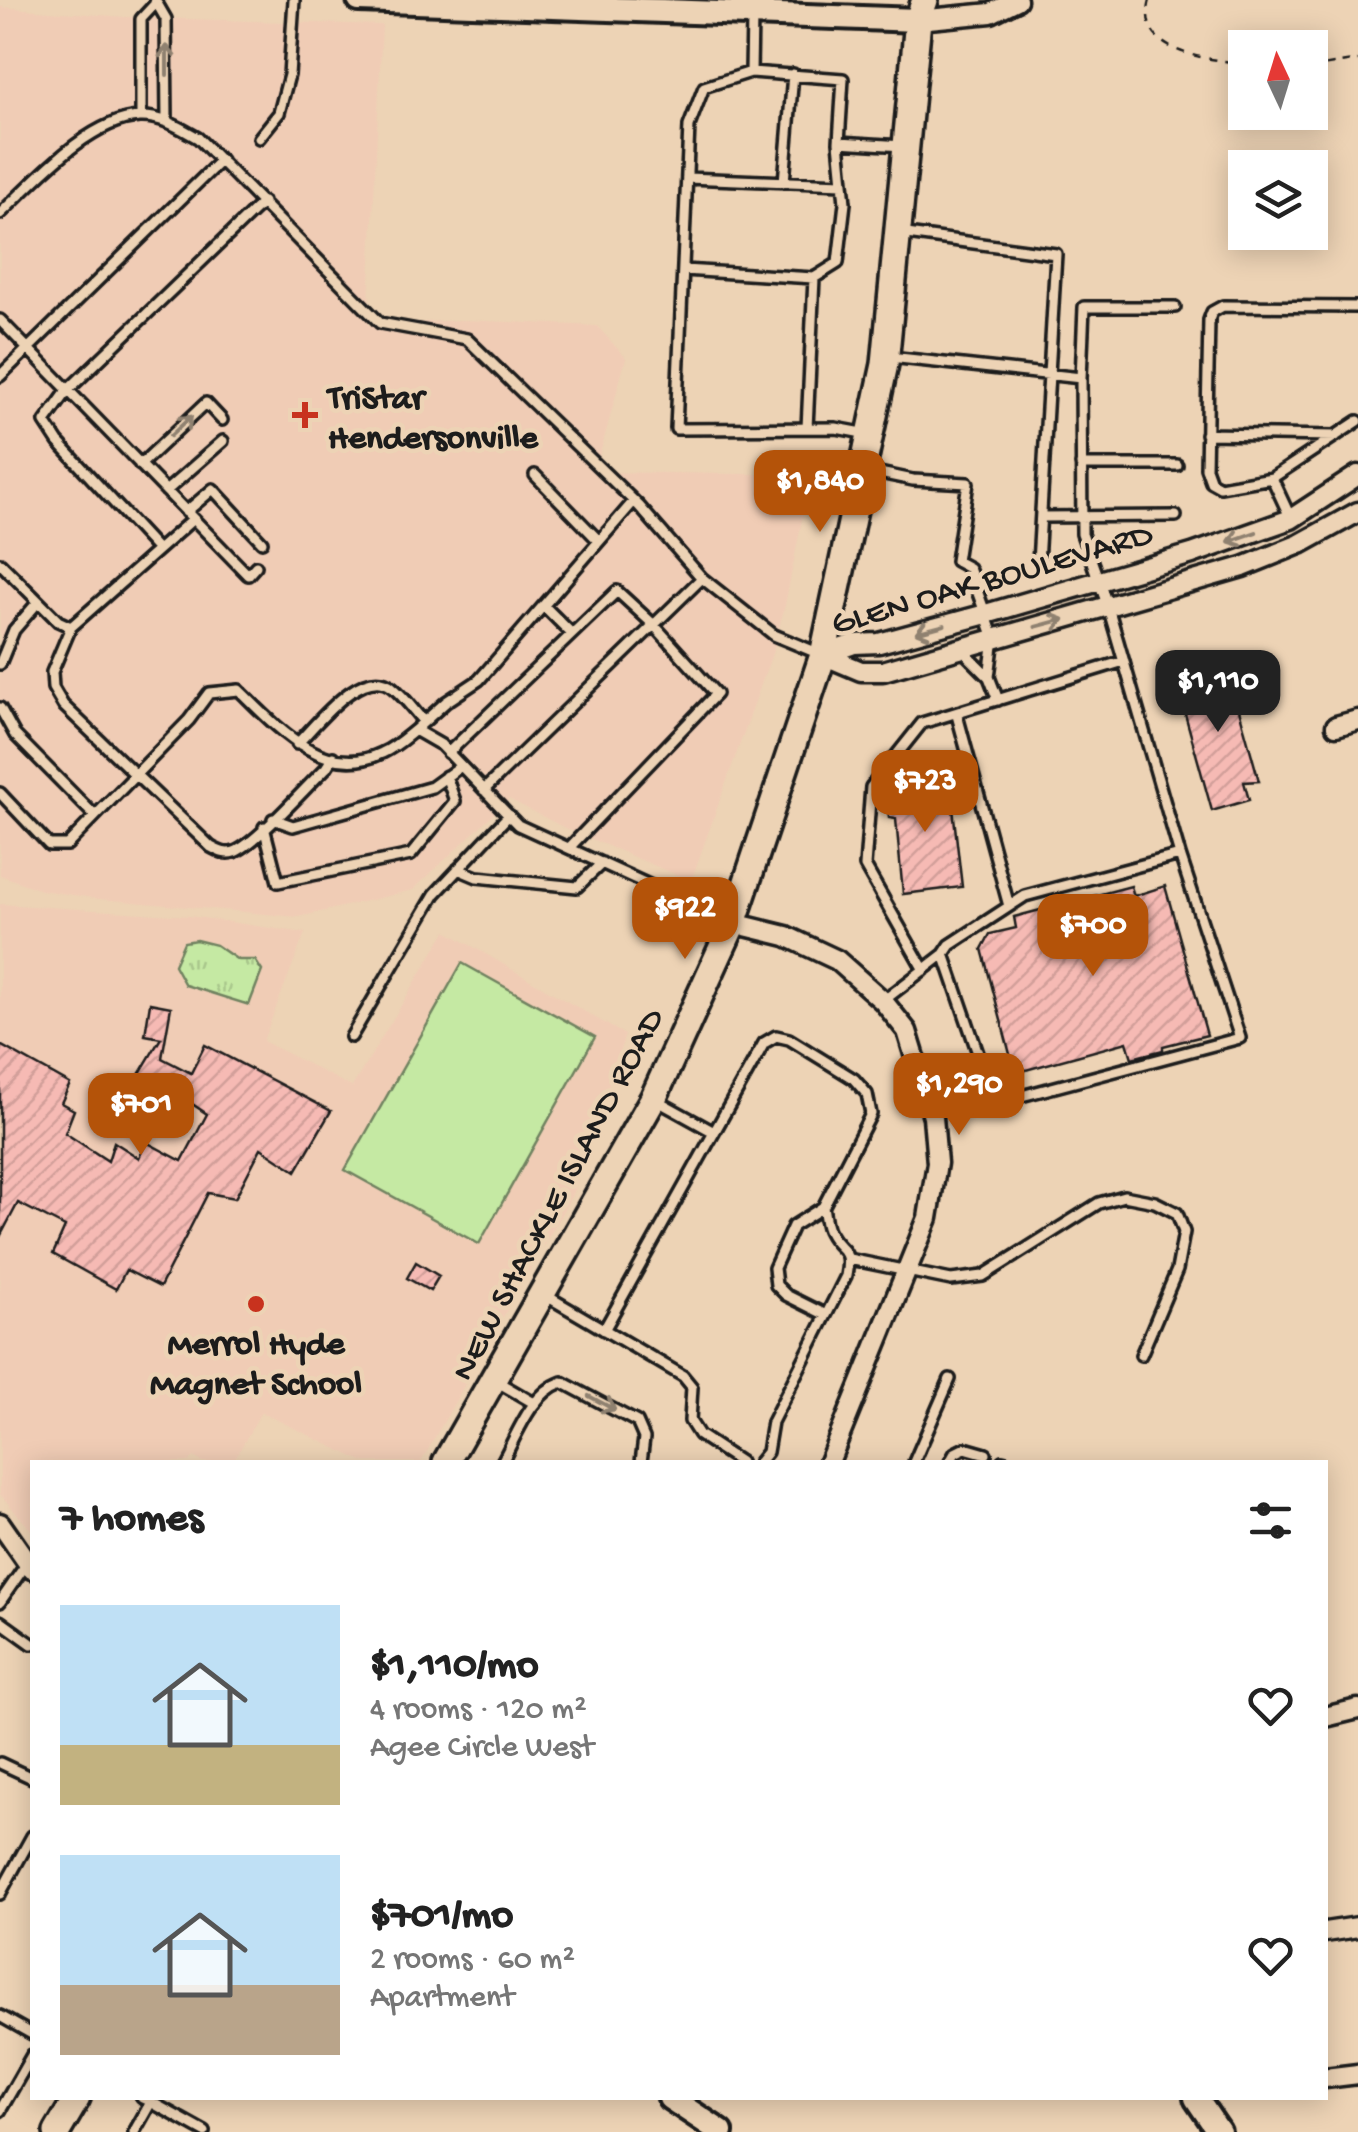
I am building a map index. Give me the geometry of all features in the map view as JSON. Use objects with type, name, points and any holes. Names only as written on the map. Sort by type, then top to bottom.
[{"type":"main road","name":"NEW SHACKLE ISLAND ROAD","points":[[447,1460],[653,1098],[733,924],[823,655],[885,357],[920,7]]},
{"type":"main road","points":[[57,2132],[76,2100]]},
{"type":"street","points":[[360,0],[752,14],[920,7],[991,14],[1017,0]]},
{"type":"street","name":"GLEN OAK BOULEVARD","points":[[823,655],[854,644],[878,643],[986,614],[1192,554],[1291,518],[1358,475]]},
{"type":"street","name":"GLEN OAK BOULEVARD","points":[[823,655],[861,672],[882,671],[1273,556],[1358,512]]},
{"type":"street","points":[[1336,726],[1358,720]]},
{"type":"street","points":[[733,924],[786,936],[836,960],[883,1001],[906,1031],[934,1117],[937,1163],[928,1218],[830,1460]]},
{"type":"street","points":[[0,1522],[30,1566]]},
{"type":"street","points":[[1328,1716],[1358,1709]]},
{"type":"street","points":[[1328,1932],[1358,1928]]},
{"type":"street","points":[[1328,2078],[1358,2074]]},
{"type":"street","points":[[673,2100],[721,2132]]},
{"type":"street","points":[[1197,2100],[1219,2132]]},
{"type":"lane","points":[[258,138],[279,114],[289,75],[294,0]]},
{"type":"lane","points":[[141,117],[141,19],[155,2],[166,18],[167,121]]},
{"type":"lane","points":[[751,72],[752,14]]},
{"type":"lane","points":[[683,270],[814,278],[838,263],[845,203],[839,142],[843,80],[751,72],[704,87],[690,126],[687,178],[676,429],[836,428],[870,434]]},
{"type":"lane","points":[[784,182],[793,74]]},
{"type":"lane","points":[[0,214],[88,136],[118,121],[141,117],[167,121],[198,138],[380,323],[467,339],[634,501],[702,578],[774,636],[823,655]]},
{"type":"lane","points":[[839,142],[906,146]]},
{"type":"lane","points":[[0,376],[221,160]]},
{"type":"lane","points":[[687,178],[843,184]]},
{"type":"lane","points":[[157,549],[58,442],[45,422],[68,390],[263,202]]},
{"type":"lane","points":[[898,232],[1056,254],[1038,563]]},
{"type":"lane","points":[[807,428],[814,278]]},
{"type":"lane","points":[[1358,308],[1223,306],[1212,312],[1206,468],[1211,482],[1220,487],[1272,478],[1358,422]]},
{"type":"lane","points":[[944,954],[995,1103],[1240,1038],[1082,534],[1084,307],[1175,307]]},
{"type":"lane","points":[[0,320],[248,575],[256,566]]},
{"type":"lane","points":[[885,357],[1081,378]]},
{"type":"lane","points":[[140,464],[206,403],[222,420]]},
{"type":"lane","points":[[1206,434],[1336,436]]},
{"type":"lane","points":[[166,492],[223,441]]},
{"type":"lane","points":[[1081,465],[1178,465]]},
{"type":"lane","points":[[862,469],[913,480],[968,483],[956,561],[969,568],[994,638],[989,678]]},
{"type":"lane","points":[[536,475],[599,541]]},
{"type":"lane","points":[[1272,478],[1291,518]]},
{"type":"lane","points":[[262,542],[213,489],[157,549],[71,627],[52,672],[53,688],[63,705],[211,847],[224,853],[237,852],[333,758]]},
{"type":"lane","points":[[0,793],[49,845],[67,845],[189,720],[209,693],[240,690],[305,750],[344,760],[380,755],[479,680],[634,501]]},
{"type":"lane","points":[[1040,516],[1176,516]]},
{"type":"lane","points":[[2,568],[58,621],[71,627]]},
{"type":"lane","points":[[484,790],[702,578]]},
{"type":"lane","points":[[448,753],[617,591],[654,625],[716,694],[569,848]]},
{"type":"lane","points":[[0,664],[14,630],[38,602]]},
{"type":"lane","points":[[544,606],[572,634]]},
{"type":"lane","points":[[960,648],[989,678],[998,700]]},
{"type":"lane","points":[[924,970],[865,866],[872,787],[922,724],[1124,660]]},
{"type":"lane","points":[[297,744],[364,682],[378,680],[390,685],[424,722]]},
{"type":"lane","points":[[0,708],[15,735],[95,816]]},
{"type":"lane","points":[[958,715],[1009,906]]},
{"type":"lane","points":[[415,730],[448,753],[518,824],[733,924]]},
{"type":"lane","points":[[273,819],[293,826],[432,787],[461,766]]},
{"type":"lane","points":[[264,828],[278,882],[411,855],[454,802],[446,776]]},
{"type":"lane","points":[[351,1037],[435,894],[509,816]]},
{"type":"lane","points":[[883,1001],[944,954],[950,945],[1025,896],[1180,855]]},
{"type":"lane","points":[[458,869],[477,877],[577,887],[602,863]]},
{"type":"lane","points":[[604,1330],[764,1043],[776,1036],[789,1039],[854,1078],[867,1094],[871,1114],[823,1207],[794,1226],[774,1268],[776,1284],[786,1295],[826,1315]]},
{"type":"lane","points":[[653,1098],[714,1132]]},
{"type":"lane","points":[[849,1259],[951,1280],[984,1276],[1099,1203],[1124,1196],[1155,1202],[1177,1214],[1184,1232],[1176,1270],[1141,1355]]},
{"type":"lane","points":[[761,1460],[767,1452],[772,1422],[846,1276],[849,1259],[844,1247],[829,1234],[823,1207]]},
{"type":"lane","points":[[542,1294],[683,1376],[692,1386],[690,1420],[700,1435],[737,1460]]},
{"type":"lane","points":[[915,1460],[950,1379]]},
{"type":"lane","points":[[494,1380],[534,1403]]},
{"type":"lane","points":[[503,1460],[534,1403],[562,1382],[637,1422],[644,1438],[641,1460]]},
{"type":"lane","points":[[951,1460],[955,1452],[964,1448],[986,1454]]},
{"type":"lane","points":[[0,1602],[30,1566]]},
{"type":"lane","points":[[0,1622],[30,1643]]},
{"type":"lane","points":[[0,1763],[30,1777]]},
{"type":"lane","points":[[0,1894],[30,1840]]},
{"type":"lane","points":[[0,2016],[30,2033]]},
{"type":"lane","points":[[0,2111],[30,2059]]},
{"type":"lane","points":[[134,2132],[147,2100],[205,2132]]},
{"type":"path","points":[[1150,0],[1150,27],[1160,42],[1179,52],[1228,61]]},
{"type":"path","points":[[1328,65],[1358,60]]},
{"type":"shaded area","name":"TriStar Hendersonville","points":[[0,7],[125,17],[382,25],[368,325],[462,320],[597,326],[626,358],[595,472],[811,475],[773,651],[691,881],[563,827],[509,799],[413,890],[299,917],[100,899],[41,890],[0,875]]},
{"type":"shaded area","name":"Merrol Hyde Magnet School","points":[[0,904],[189,916],[305,933],[263,1041],[352,1087],[446,931],[625,1035],[572,1195],[422,1460],[360,1460],[261,1412],[234,1460],[30,1460],[30,1529],[0,1494]]},
{"type":"green space","points":[[196,940],[216,945],[238,960],[255,960],[262,971],[249,1005],[185,985],[174,965],[184,942]]},
{"type":"green space","points":[[462,963],[595,1037],[479,1244],[345,1170]]},
{"type":"building","points":[[1226,663],[1259,781],[1244,782],[1249,800],[1212,811],[1175,678]]},
{"type":"building","points":[[926,778],[928,785],[950,782],[962,887],[903,894],[896,819],[889,818],[886,782]]},
{"type":"building","points":[[1131,886],[1134,896],[1165,886],[1207,1035],[1132,1058],[1127,1042],[1015,1073],[982,949],[990,934],[1016,928],[1014,917]]},
{"type":"building","points":[[150,1003],[171,1007],[162,1058],[191,1073],[205,1045],[331,1111],[296,1171],[261,1148],[235,1198],[208,1193],[160,1287],[126,1270],[116,1289],[53,1254],[65,1227],[18,1203],[0,1237],[0,1045],[70,1084],[61,1103],[74,1110],[65,1133],[108,1161],[114,1142],[139,1158],[146,1142],[182,1161],[207,1114],[161,1083],[156,1089],[137,1078],[161,1038],[145,1035]]},
{"type":"building","points":[[416,1262],[439,1276],[430,1291],[407,1278]]},
{"type":"place","name":"TriStar Hendersonville","points":[[305,415]]},
{"type":"place","name":"Merrol Hyde Magnet School","points":[[256,1304]]}]
